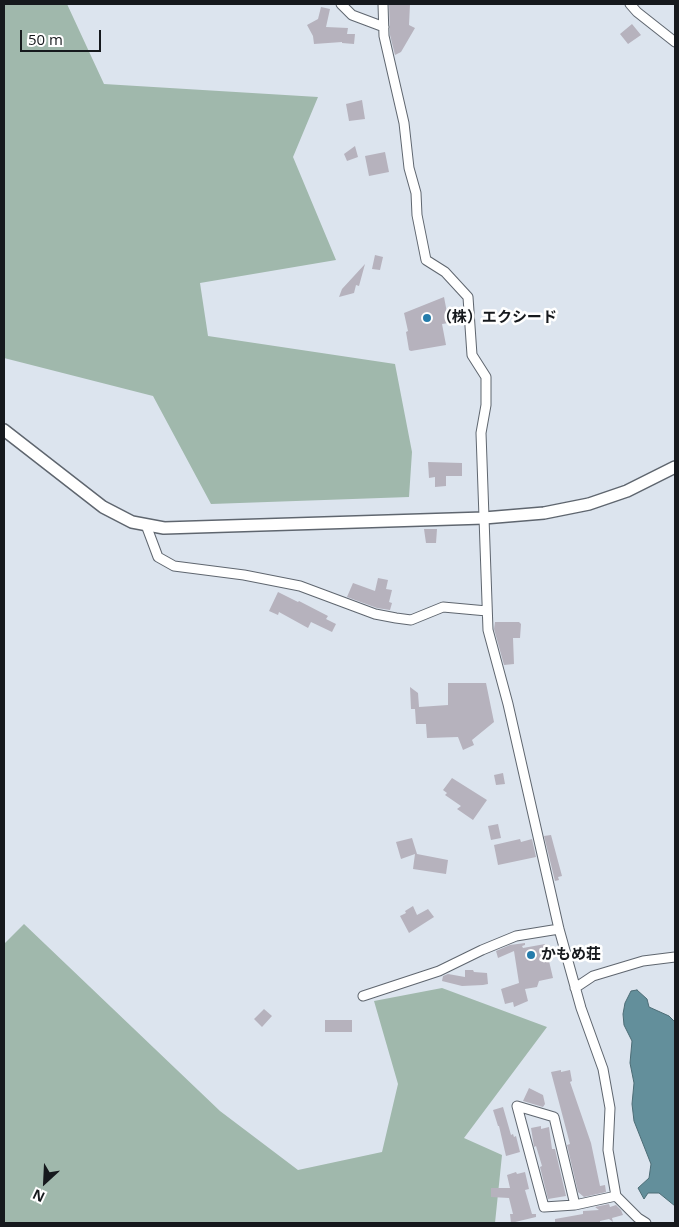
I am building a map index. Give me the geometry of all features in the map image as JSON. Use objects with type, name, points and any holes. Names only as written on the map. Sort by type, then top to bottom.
[{"type":"street","points":[[341,4],[352,15],[384,27]]},
{"type":"street","points":[[383,4],[384,36],[404,123],[409,168],[416,193],[417,215],[426,260],[445,272],[468,297],[472,355],[486,376],[486,405],[480,434],[488,630],[508,704],[559,929],[575,988],[603,1068],[610,1108],[608,1150],[616,1196],[638,1218],[646,1223]]},
{"type":"street","points":[[630,4],[637,12],[675,42]]},
{"type":"street","points":[[4,430],[103,507],[125,519],[146,526],[164,528],[484,518],[544,513],[589,504],[627,491],[675,467]]},
{"type":"street","points":[[146,526],[158,557],[174,566],[244,575],[300,586],[375,614],[396,618],[411,620],[443,607],[488,611]]},
{"type":"street","points":[[363,996],[440,971],[482,950],[516,936],[559,929]]},
{"type":"street","points":[[575,988],[593,976],[643,961],[675,957]]},
{"type":"street","points":[[575,1205],[554,1117],[517,1106],[544,1207],[575,1205],[616,1196]]},
{"type":"green space","points":[[4,4],[67,4],[104,84],[318,97],[293,157],[336,260],[200,283],[208,336],[395,364],[412,452],[409,497],[211,504],[153,396],[4,358]]},
{"type":"green space","points":[[24,924],[220,1111],[298,1170],[382,1152],[398,1084],[374,1001],[442,988],[547,1027],[464,1138],[502,1155],[495,1223],[4,1223],[4,944]]},
{"type":"water","points":[[637,990],[647,999],[649,1007],[669,1016],[675,1022],[675,1206],[659,1193],[648,1193],[644,1199],[638,1188],[649,1178],[651,1164],[634,1121],[632,1104],[634,1083],[630,1063],[632,1041],[624,1025],[623,1014],[625,1003],[631,991]]},
{"type":"building","points":[[389,4],[410,4],[409,25],[415,28],[401,52],[395,55],[390,35]]},
{"type":"building","points":[[321,7],[330,9],[326,27],[348,28],[347,34],[355,34],[354,44],[342,42],[314,44],[313,36],[307,25],[318,19]]},
{"type":"building","points":[[632,24],[641,35],[628,44],[620,34]]},
{"type":"building","points":[[362,100],[365,119],[349,121],[346,104]]},
{"type":"building","points":[[355,146],[358,157],[347,161],[344,154]]},
{"type":"building","points":[[385,152],[389,172],[369,176],[365,156]]},
{"type":"building","points":[[375,255],[383,257],[380,270],[372,269]]},
{"type":"building","points":[[365,264],[359,286],[356,285],[354,293],[339,297],[342,289]]},
{"type":"building","points":[[444,297],[449,323],[442,324],[446,345],[409,350],[406,332],[408,331],[404,313]]},
{"type":"building","points":[[428,462],[462,463],[462,476],[446,476],[446,486],[435,487],[435,477],[429,478]]},
{"type":"building","points":[[424,529],[437,529],[436,543],[426,543]]},
{"type":"building","points":[[378,578],[388,580],[386,589],[392,590],[389,602],[392,603],[390,610],[377,608],[347,597],[353,583],[375,591]]},
{"type":"building","points":[[278,592],[328,616],[326,619],[336,624],[332,632],[311,622],[308,628],[279,612],[278,615],[269,611]]},
{"type":"building","points":[[495,622],[519,622],[521,624],[520,638],[513,638],[514,664],[504,665],[494,629]]},
{"type":"building","points":[[448,683],[486,683],[494,722],[472,740],[474,745],[463,750],[458,737],[427,738],[426,724],[416,724],[415,709],[411,709],[410,687],[418,693],[419,707],[448,705]]},
{"type":"building","points":[[503,773],[505,784],[496,785],[494,775]]},
{"type":"building","points":[[452,778],[487,800],[473,820],[457,809],[461,806],[445,795],[447,793],[443,790]]},
{"type":"building","points":[[498,824],[501,838],[491,840],[488,826]]},
{"type":"building","points":[[551,835],[562,876],[558,877],[559,880],[555,881],[544,836]]},
{"type":"building","points":[[412,838],[417,854],[448,860],[446,874],[413,869],[415,854],[401,859],[396,842]]},
{"type":"building","points":[[520,839],[521,842],[532,839],[536,857],[498,865],[494,845]]},
{"type":"building","points":[[413,906],[417,915],[428,909],[434,917],[409,933],[400,916]]},
{"type":"building","points":[[525,943],[522,946],[523,948],[545,944],[553,978],[539,981],[537,987],[525,989],[528,1001],[514,1007],[513,1002],[505,1004],[501,989],[519,983],[514,951],[498,958],[496,951],[510,945]]},
{"type":"building","points":[[465,970],[487,973],[488,984],[462,986],[442,981],[443,976],[448,974],[465,977]]},
{"type":"building","points":[[264,1009],[272,1016],[262,1027],[254,1019]]},
{"type":"building","points":[[325,1020],[352,1020],[352,1032],[325,1032]]},
{"type":"building","points":[[561,1070],[561,1072],[570,1070],[572,1081],[570,1082],[591,1143],[600,1186],[605,1185],[606,1192],[584,1197],[578,1192],[567,1145],[570,1144],[551,1072]]},
{"type":"building","points":[[529,1088],[543,1095],[545,1104],[543,1107],[523,1101]]},
{"type":"building","points":[[503,1107],[511,1135],[516,1136],[520,1152],[506,1156],[493,1110]]},
{"type":"building","points":[[541,1126],[541,1129],[549,1127],[552,1149],[555,1149],[566,1196],[548,1199],[540,1167],[542,1166],[536,1146],[534,1147],[531,1128]]},
{"type":"building","points":[[516,1172],[517,1174],[525,1172],[529,1189],[525,1190],[532,1214],[536,1214],[536,1217],[511,1223],[510,1214],[513,1214],[509,1198],[491,1197],[491,1188],[510,1188],[507,1175]]},
{"type":"building","points":[[609,1204],[610,1207],[616,1205],[623,1215],[612,1218],[613,1222],[609,1219],[600,1221],[600,1223],[555,1223],[555,1219],[583,1214],[583,1211],[599,1210],[595,1207]]},
{"type":"place","name":"（株）エクシード","points":[[427,318]]},
{"type":"place","name":"かもめ荘","points":[[531,955]]}]
